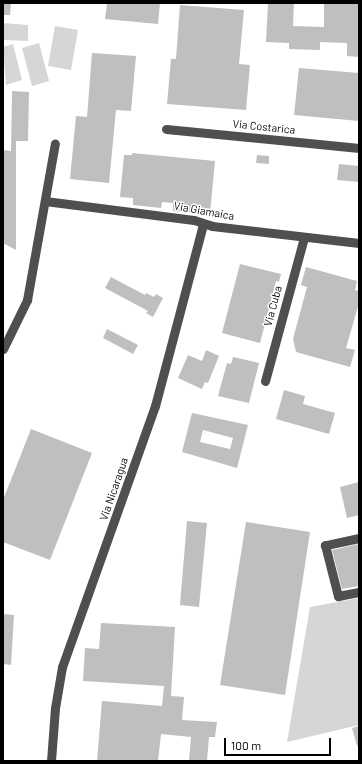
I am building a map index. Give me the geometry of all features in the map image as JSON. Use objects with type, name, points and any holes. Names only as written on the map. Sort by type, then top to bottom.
[{"type":"street","name":"Via Costarica","points":[[166,129],[359,148]]},
{"type":"street","points":[[3,350],[27,300],[55,143]]},
{"type":"street","name":"Via Giamaica","points":[[45,201],[194,220],[203,224],[359,243]]},
{"type":"street","name":"Via Nicaragua","points":[[51,761],[55,708],[62,667],[155,406],[203,224]]},
{"type":"street","name":"Via Cuba","points":[[265,381],[304,237]]},
{"type":"street","points":[[359,538],[325,545],[338,596],[359,592]]},
{"type":"shaded area","points":[[3,23],[28,25],[28,41],[3,40]]},
{"type":"shaded area","points":[[55,26],[78,30],[71,70],[48,66]]},
{"type":"shaded area","points":[[39,43],[49,81],[32,86],[22,48]]},
{"type":"shaded area","points":[[13,44],[22,80],[6,85],[3,47]]},
{"type":"shaded area","points":[[359,598],[359,725],[287,742],[310,607]]},
{"type":"building","points":[[4,3],[11,3],[10,15],[4,15]]},
{"type":"building","points":[[107,3],[160,3],[158,24],[105,19]]},
{"type":"building","points":[[268,3],[294,3],[293,26],[324,27],[324,3],[359,3],[359,57],[347,56],[347,43],[320,42],[320,50],[289,49],[289,43],[266,42]]},
{"type":"building","points":[[180,5],[244,10],[239,64],[250,65],[246,110],[167,104],[171,59],[176,59]]},
{"type":"building","points":[[92,53],[136,56],[131,111],[116,110],[109,183],[70,179],[76,116],[87,117]]},
{"type":"building","points":[[299,68],[359,73],[359,121],[294,115]]},
{"type":"building","points":[[12,91],[29,92],[28,141],[16,141],[16,250],[3,243],[3,150],[11,151]]},
{"type":"building","points":[[132,153],[215,161],[210,214],[173,211],[173,203],[162,202],[161,208],[133,205],[133,198],[120,197],[124,155],[132,155]]},
{"type":"building","points":[[257,155],[269,156],[269,164],[256,163]]},
{"type":"building","points":[[339,164],[359,166],[359,182],[337,180]]},
{"type":"building","points":[[240,264],[281,274],[279,282],[276,281],[260,343],[222,333]]},
{"type":"building","points":[[306,267],[357,281],[355,290],[359,291],[359,303],[346,348],[355,350],[350,367],[296,352],[293,339],[307,287],[301,285]]},
{"type":"building","points":[[111,277],[145,295],[146,293],[154,297],[156,294],[163,298],[153,317],[146,313],[148,311],[105,288]]},
{"type":"building","points":[[107,329],[138,345],[133,354],[103,338]]},
{"type":"building","points":[[206,350],[219,356],[208,383],[205,382],[202,389],[178,378],[188,355],[202,361]]},
{"type":"building","points":[[233,357],[259,363],[249,403],[218,396],[227,363],[231,364]]},
{"type":"building","points":[[284,390],[305,396],[303,404],[335,413],[329,434],[276,419]]},
{"type":"building","points":[[192,413],[248,425],[237,468],[182,452]],"holes":[[[203,430],[233,438],[230,449],[200,442]]]},
{"type":"building","points":[[31,429],[92,453],[50,560],[3,542],[3,500]]},
{"type":"building","points":[[359,482],[359,515],[347,518],[340,487]]},
{"type":"building","points":[[187,521],[207,523],[199,607],[180,605]]},
{"type":"building","points":[[246,522],[310,532],[285,695],[220,685]]},
{"type":"building","points":[[359,544],[359,586],[342,589],[332,550]]},
{"type":"building","points":[[3,614],[14,615],[11,665],[3,664]]},
{"type":"building","points":[[101,623],[175,627],[171,696],[184,697],[182,720],[217,722],[215,737],[209,737],[207,761],[189,761],[191,737],[161,734],[158,761],[97,761],[102,701],[162,706],[164,686],[83,681],[85,648],[99,649]]},
{"type":"building","points":[[359,726],[359,746],[357,746],[352,728]]}]
